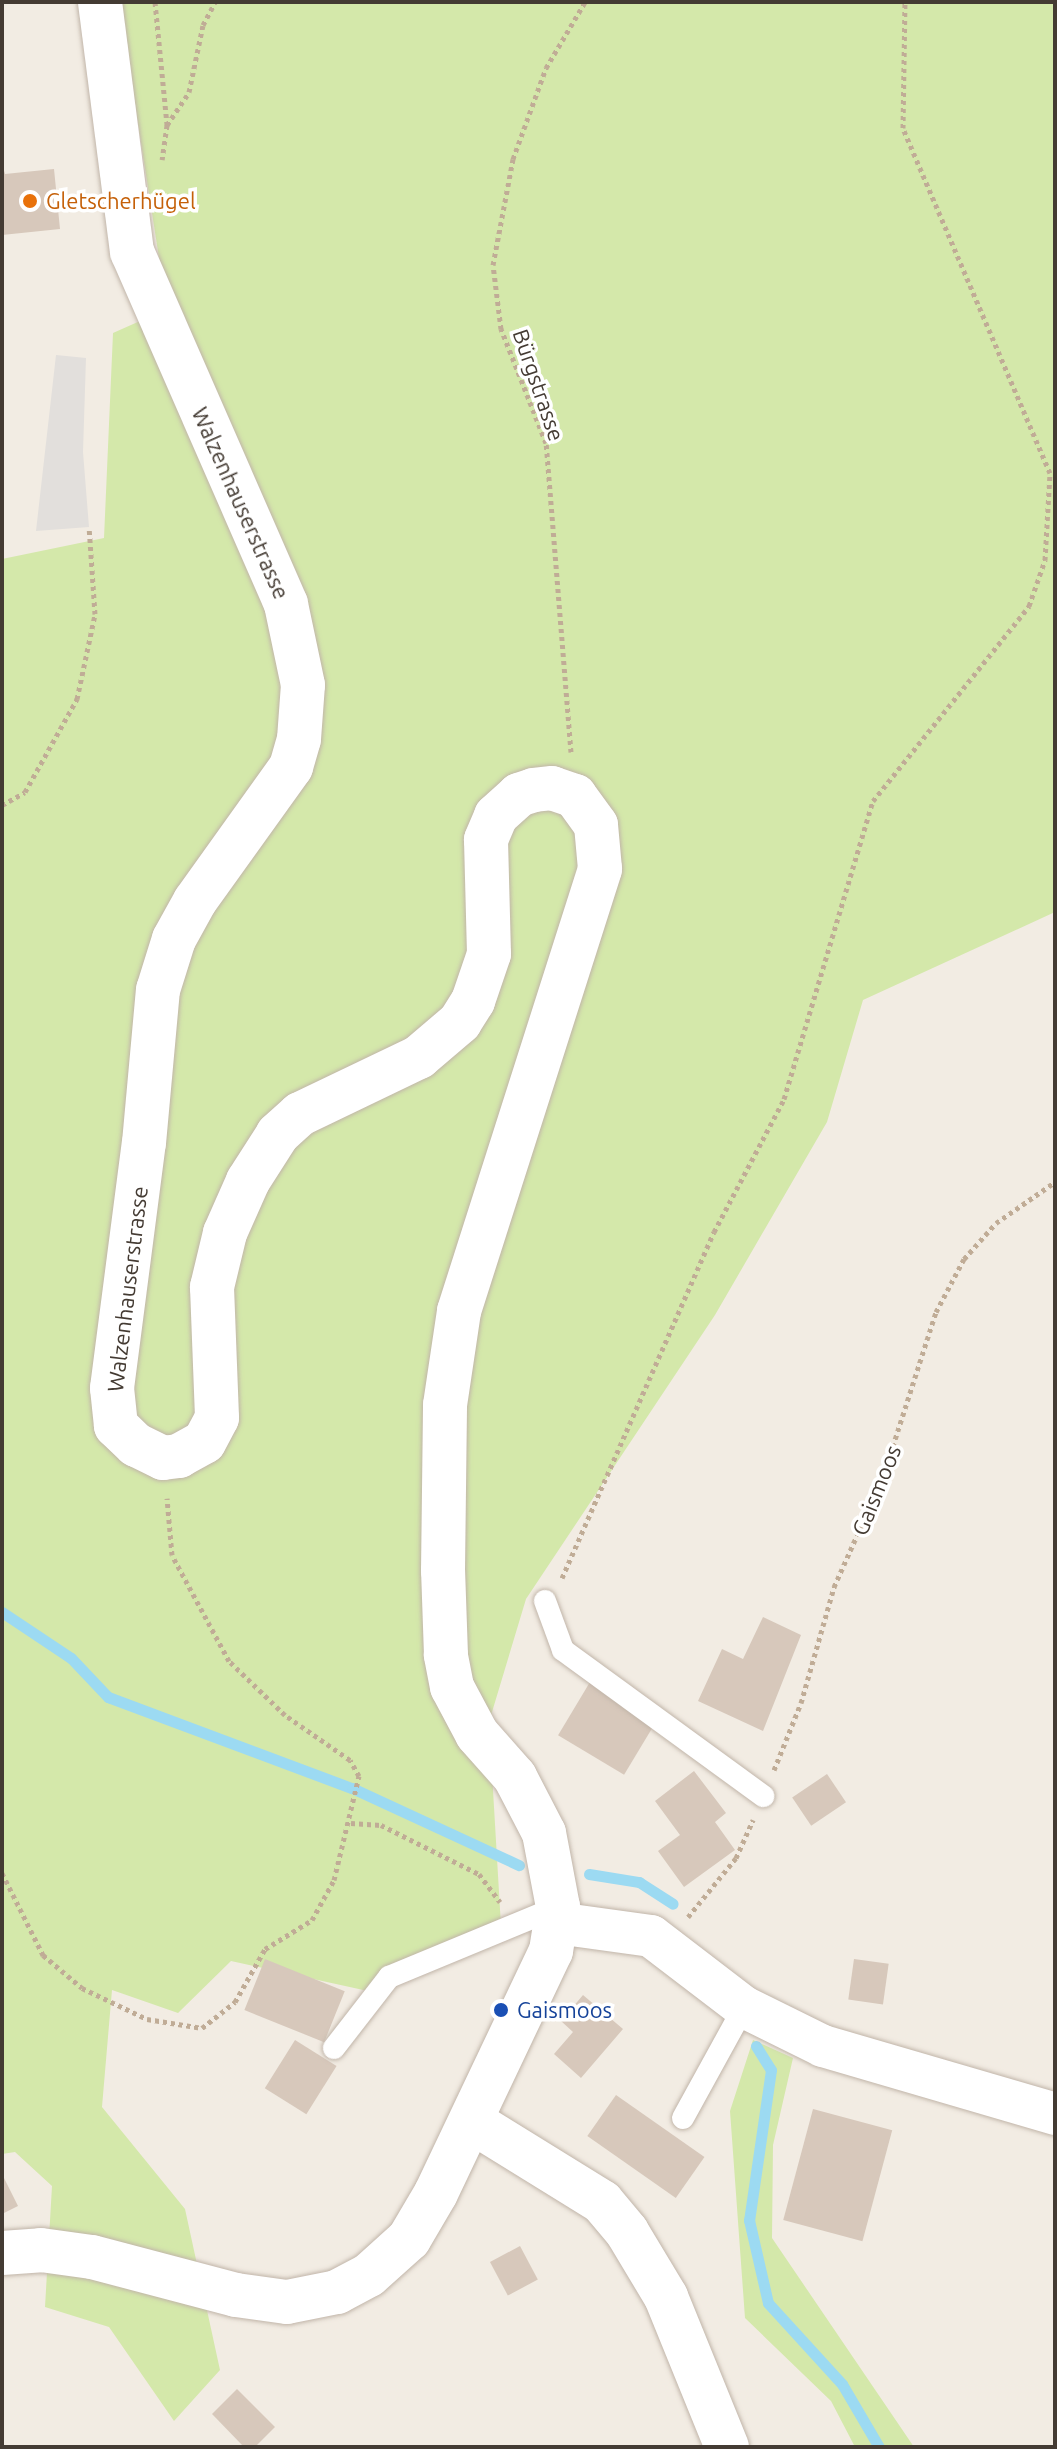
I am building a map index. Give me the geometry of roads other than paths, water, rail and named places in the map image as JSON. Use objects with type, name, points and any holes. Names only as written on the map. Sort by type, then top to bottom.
[{"type":"street","name":"Walzenhauserstrasse","points":[[100,2],[132,252],[286,604],[303,685],[291,767],[195,901],[174,939],[158,990],[144,1143],[112,1388],[116,1426],[136,1445],[163,1458],[193,1450],[217,1418],[212,1287],[225,1233],[262,1157],[300,1114],[419,1057],[460,1022],[473,1001],[489,954],[486,840],[496,816],[506,804],[534,790],[552,788],[575,796],[596,825],[600,869],[459,1311],[445,1405],[443,1571],[446,1655],[452,1687],[477,1734],[515,1777],[544,1833],[544,1918]]},
{"type":"street","points":[[2,2253],[41,2250],[92,2257],[236,2295],[287,2302],[337,2292],[369,2275],[409,2239],[471,2121],[551,1951],[544,1918],[651,1936],[744,2007],[823,2046],[1055,2114]]},
{"type":"street","points":[[471,2121],[602,2202],[627,2232],[666,2297],[727,2447]]},
{"type":"lane","points":[[545,1601],[563,1650],[763,1796]]},
{"type":"lane","points":[[334,2048],[389,1977],[544,1918]]},
{"type":"lane","points":[[683,2118],[744,2007]]},
{"type":"waterway","points":[[2,1612],[71,1658],[108,1697],[352,1788],[519,1865]]},
{"type":"waterway","points":[[589,1874],[639,1882],[673,1904]]},
{"type":"waterway","points":[[756,2046],[771,2070],[749,2220],[768,2303],[842,2384],[879,2447]]},
{"type":"place","name":"Gletscherhügel","points":[[30,201]]},
{"type":"place","name":"Gaismoos","points":[[501,2010]]}]
